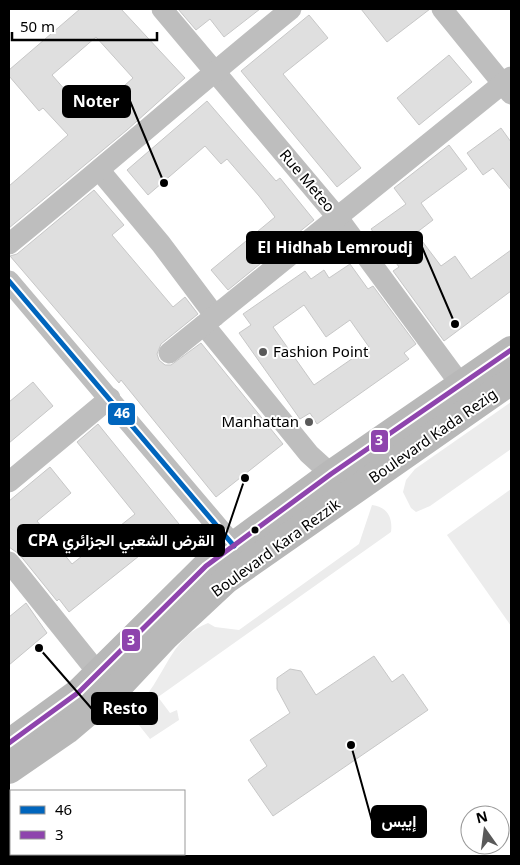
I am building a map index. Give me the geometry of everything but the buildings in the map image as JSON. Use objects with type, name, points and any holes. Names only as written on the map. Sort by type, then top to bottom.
[{"type":"main road","name":"Boulevard Kada Rezig","points":[[9,743],[79,692],[191,580],[234,546],[331,474],[511,350]]},
{"type":"main road","name":"Boulevard Kada Rezig","points":[[356,491],[511,381]]},
{"type":"main road","name":"Boulevard Kara Rezzik","points":[[9,770],[66,730],[120,686],[197,606],[226,580],[356,491]]},
{"type":"street","name":"Rue Meteo","points":[[162,9],[338,218],[461,385]]},
{"type":"street","points":[[9,244],[100,171],[214,72],[292,9]]},
{"type":"street","points":[[169,353],[508,85],[442,9]]},
{"type":"street","points":[[100,171],[161,244],[210,320],[309,454],[331,474]]},
{"type":"street","points":[[9,281],[234,546]]},
{"type":"street","points":[[9,482],[110,398]]},
{"type":"street","points":[[9,562],[98,673]]},
{"type":"shaded area","points":[[511,402],[511,449],[430,506],[416,512],[411,508],[403,492],[406,480],[415,469]]},
{"type":"shaded area","points":[[511,489],[511,626],[447,535]]},
{"type":"shaded area","points":[[372,505],[382,508],[388,514],[391,522],[391,532],[158,697],[170,713],[177,710],[179,720],[150,739],[127,710],[146,696],[172,654],[187,636],[208,623],[215,627],[239,630],[359,544]]},
{"type":"transit line","name":"46","points":[[9,281],[234,546]]},
{"type":"transit line","name":"3","points":[[9,743],[79,692],[206,566],[331,474],[511,350]]},
{"type":"place","name":"Noter","points":[[164,183]]},
{"type":"place","name":"El Hidhab Lemroudj","points":[[455,324]]},
{"type":"place","name":"Fashion Point","points":[[263,352]]},
{"type":"place","name":"Manhattan","points":[[309,422]]},
{"type":"place","name":"CPA القرض الشعبي الجزائري","points":[[245,478]]},
{"type":"place","name":"Resto","points":[[39,648]]},
{"type":"place","name":"إيبس","points":[[351,745]]}]
